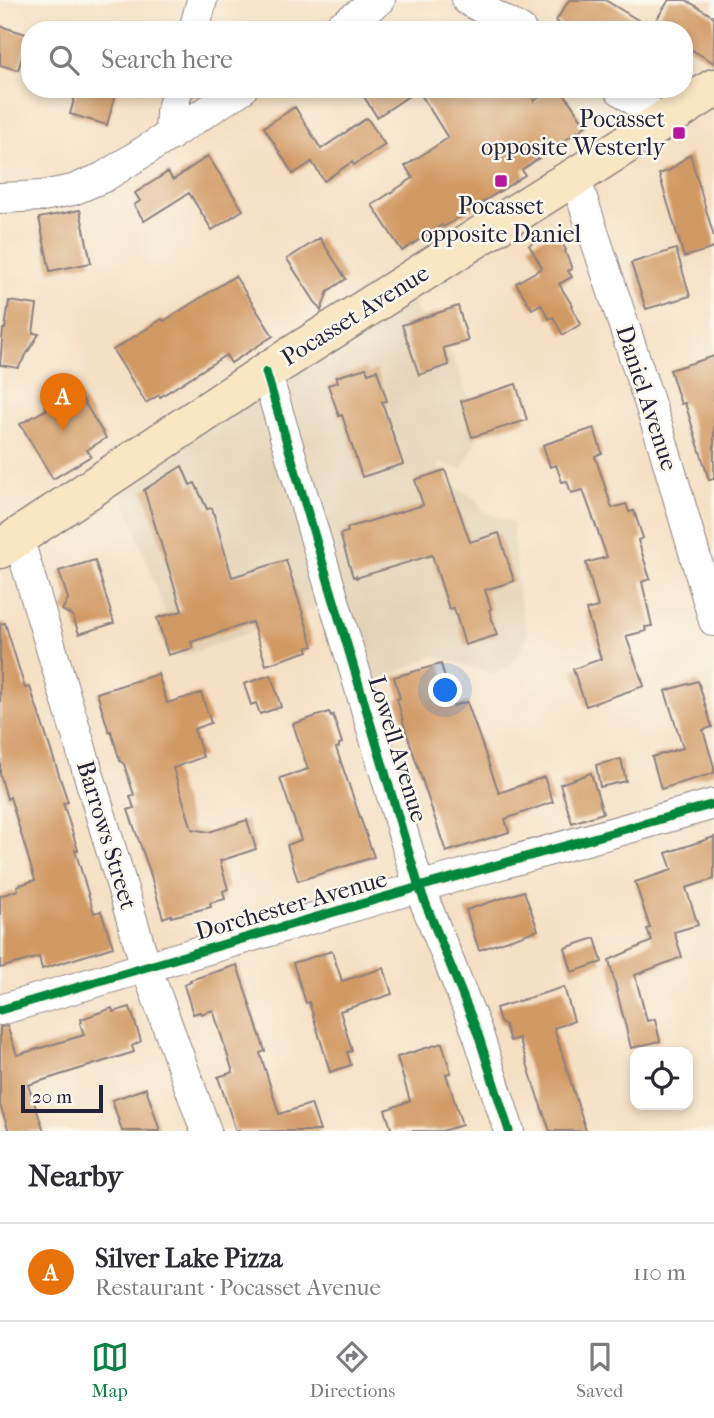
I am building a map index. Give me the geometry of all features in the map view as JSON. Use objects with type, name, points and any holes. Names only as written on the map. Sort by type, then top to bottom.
[{"type":"main road","name":"Pocasset Avenue","points":[[9,543],[266,372],[714,88]]},
{"type":"street","points":[[196,21],[202,0]]},
{"type":"street","points":[[348,21],[380,0]]},
{"type":"street","points":[[467,0],[505,21]]},
{"type":"street","points":[[170,136],[175,98]]},
{"type":"street","points":[[0,198],[42,196],[73,190],[104,177],[228,98]]},
{"type":"street","points":[[631,98],[662,120]]},
{"type":"street","name":"Daniel Avenue","points":[[575,177],[661,438],[714,621]]},
{"type":"street","name":"Lowell Avenue","points":[[266,372],[419,887],[478,1034],[509,1131]]},
{"type":"street","name":"Barrows Street","points":[[9,543],[146,967],[206,1131]]},
{"type":"street","name":"Dorchester Avenue","points":[[0,1010],[714,804]]},
{"type":"shaded area","points":[[404,288],[435,339],[450,350],[481,431],[462,470],[439,463],[439,476],[478,501],[482,510],[513,523],[518,592],[528,634],[515,661],[495,674],[434,656],[366,686],[329,603],[181,657],[113,467]]},
{"type":"building","points":[[569,0],[605,0],[640,21],[556,21]]},
{"type":"building","points":[[669,0],[686,0],[714,17],[714,63],[693,50],[693,21],[656,21]]},
{"type":"building","points":[[0,26],[21,33],[21,60],[18,70],[0,65]]},
{"type":"building","points":[[74,98],[114,98],[107,125],[70,114]]},
{"type":"building","points":[[365,98],[406,98],[377,117]]},
{"type":"building","points":[[423,98],[532,98],[534,101],[538,98],[567,98],[586,126],[522,170],[525,175],[402,251],[372,205],[413,178],[405,166],[448,138]]},
{"type":"building","points":[[295,107],[321,149],[367,118],[385,145],[354,165],[352,162],[324,181],[312,162],[293,174],[264,127]]},
{"type":"building","points":[[690,154],[714,237],[714,248],[684,257],[659,174],[670,170]]},
{"type":"building","points":[[208,156],[243,210],[212,230],[189,193],[144,221],[134,205],[140,201],[135,193],[168,172],[173,180]]},
{"type":"building","points":[[80,210],[91,263],[50,271],[39,218]]},
{"type":"building","points":[[555,230],[572,269],[568,271],[572,277],[559,284],[581,324],[563,335],[553,317],[549,319],[541,304],[532,309],[516,283],[542,268],[529,245]]},
{"type":"building","points":[[320,238],[346,279],[328,291],[321,311],[287,259]]},
{"type":"building","points":[[676,249],[690,296],[646,309],[631,263]]},
{"type":"building","points":[[235,276],[273,336],[231,363],[226,355],[146,403],[113,350]]},
{"type":"building","points":[[9,301],[37,305],[33,333],[39,334],[18,368],[0,365]]},
{"type":"building","points":[[458,306],[468,341],[443,348],[449,365],[419,375],[402,325]]},
{"type":"building","points":[[714,356],[714,479],[709,480],[685,403],[681,404],[670,370]]},
{"type":"building","points":[[366,368],[368,373],[377,370],[387,401],[382,402],[403,464],[362,477],[342,415],[339,416],[328,385],[338,382],[336,377]]},
{"type":"building","points":[[516,384],[527,420],[472,437],[461,401]]},
{"type":"building","points":[[75,387],[106,438],[87,450],[91,456],[53,479],[20,424],[47,409],[45,405]]},
{"type":"building","points":[[594,428],[602,453],[595,456],[612,508],[626,504],[629,512],[634,511],[643,538],[638,540],[650,579],[642,582],[652,626],[645,627],[646,631],[626,636],[644,686],[586,706],[573,669],[601,659],[586,610],[598,607],[586,563],[607,557],[583,490],[571,493],[567,481],[562,482],[556,465],[550,467],[543,445]]},
{"type":"building","points":[[182,466],[190,485],[195,483],[207,509],[212,508],[232,577],[286,560],[313,646],[307,648],[308,651],[266,665],[252,622],[191,642],[193,648],[168,655],[157,618],[182,611],[144,490]]},
{"type":"building","points":[[445,470],[470,542],[499,533],[514,581],[485,590],[497,635],[465,645],[454,608],[449,609],[432,555],[356,578],[353,577],[340,534],[348,532],[347,528],[423,505],[415,480]]},
{"type":"building","points":[[95,560],[114,623],[79,634],[73,616],[62,610],[68,599],[59,571]]},
{"type":"building","points":[[5,623],[25,688],[30,687],[68,802],[63,803],[94,913],[101,911],[113,947],[42,969],[39,957],[0,968],[0,896],[35,880],[10,797],[7,799],[0,774],[0,624]]},
{"type":"building","points":[[441,664],[453,706],[467,702],[499,793],[544,777],[553,802],[505,819],[509,832],[446,852],[405,728],[394,677]]},
{"type":"building","points":[[158,674],[167,703],[201,693],[211,723],[194,729],[203,757],[173,768],[192,829],[209,832],[247,820],[256,849],[220,861],[228,889],[223,891],[225,899],[210,903],[211,907],[163,918],[128,810],[134,808],[130,796],[134,795],[97,693]]},
{"type":"building","points":[[271,675],[281,707],[260,714],[256,703],[251,705],[244,684]]},
{"type":"building","points":[[698,681],[712,727],[703,730],[714,773],[661,789],[652,757],[683,748],[665,691]]},
{"type":"building","points":[[329,712],[333,715],[342,743],[336,748],[374,857],[298,881],[287,845],[301,840],[280,778],[308,769],[293,724]]},
{"type":"building","points":[[621,759],[626,781],[600,787],[596,765]]},
{"type":"building","points":[[591,773],[603,813],[572,823],[560,784]]},
{"type":"building","points":[[714,837],[714,879],[686,888],[698,925],[674,932],[682,957],[635,975],[647,1021],[655,1019],[660,1041],[631,1047],[609,960],[652,941],[635,882],[672,870],[666,853]]},
{"type":"building","points":[[524,891],[538,930],[479,950],[466,910]]},
{"type":"building","points":[[595,938],[602,962],[572,972],[565,948]]},
{"type":"building","points":[[332,951],[342,981],[384,968],[392,994],[340,1011],[352,1051],[347,1052],[351,1065],[330,1072],[309,1002],[306,1003],[293,963]]},
{"type":"building","points":[[237,965],[265,1051],[260,1053],[279,1114],[311,1104],[320,1131],[236,1131],[218,1077],[233,1072],[213,1010],[193,1014],[184,985],[191,982],[190,980]]},
{"type":"building","points":[[564,987],[574,1021],[554,1028],[586,1131],[550,1131],[519,1038],[510,1041],[496,1008]]},
{"type":"building","points":[[130,1007],[141,1041],[132,1046],[134,1052],[28,1085],[44,1131],[9,1131],[0,1105],[0,1027],[7,1026],[17,1055],[84,1035],[81,1019],[112,1008],[113,1012]]},
{"type":"building","points":[[442,1043],[451,1073],[446,1074],[462,1125],[442,1131],[392,1131],[385,1110],[410,1101],[397,1057]]},
{"type":"building","points":[[146,1088],[160,1131],[122,1131],[112,1100]]},
{"type":"cycle path","points":[[266,372],[419,887],[478,1034],[509,1131]]},
{"type":"cycle path","points":[[0,1010],[714,804]]},
{"type":"place","name":"Pocasset opposite Westerly","points":[[679,133]]},
{"type":"place","name":"Pocasset opposite Daniel","points":[[501,181]]},
{"type":"place","name":"Silver Lake Pizza","points":[[63,431]]}]
